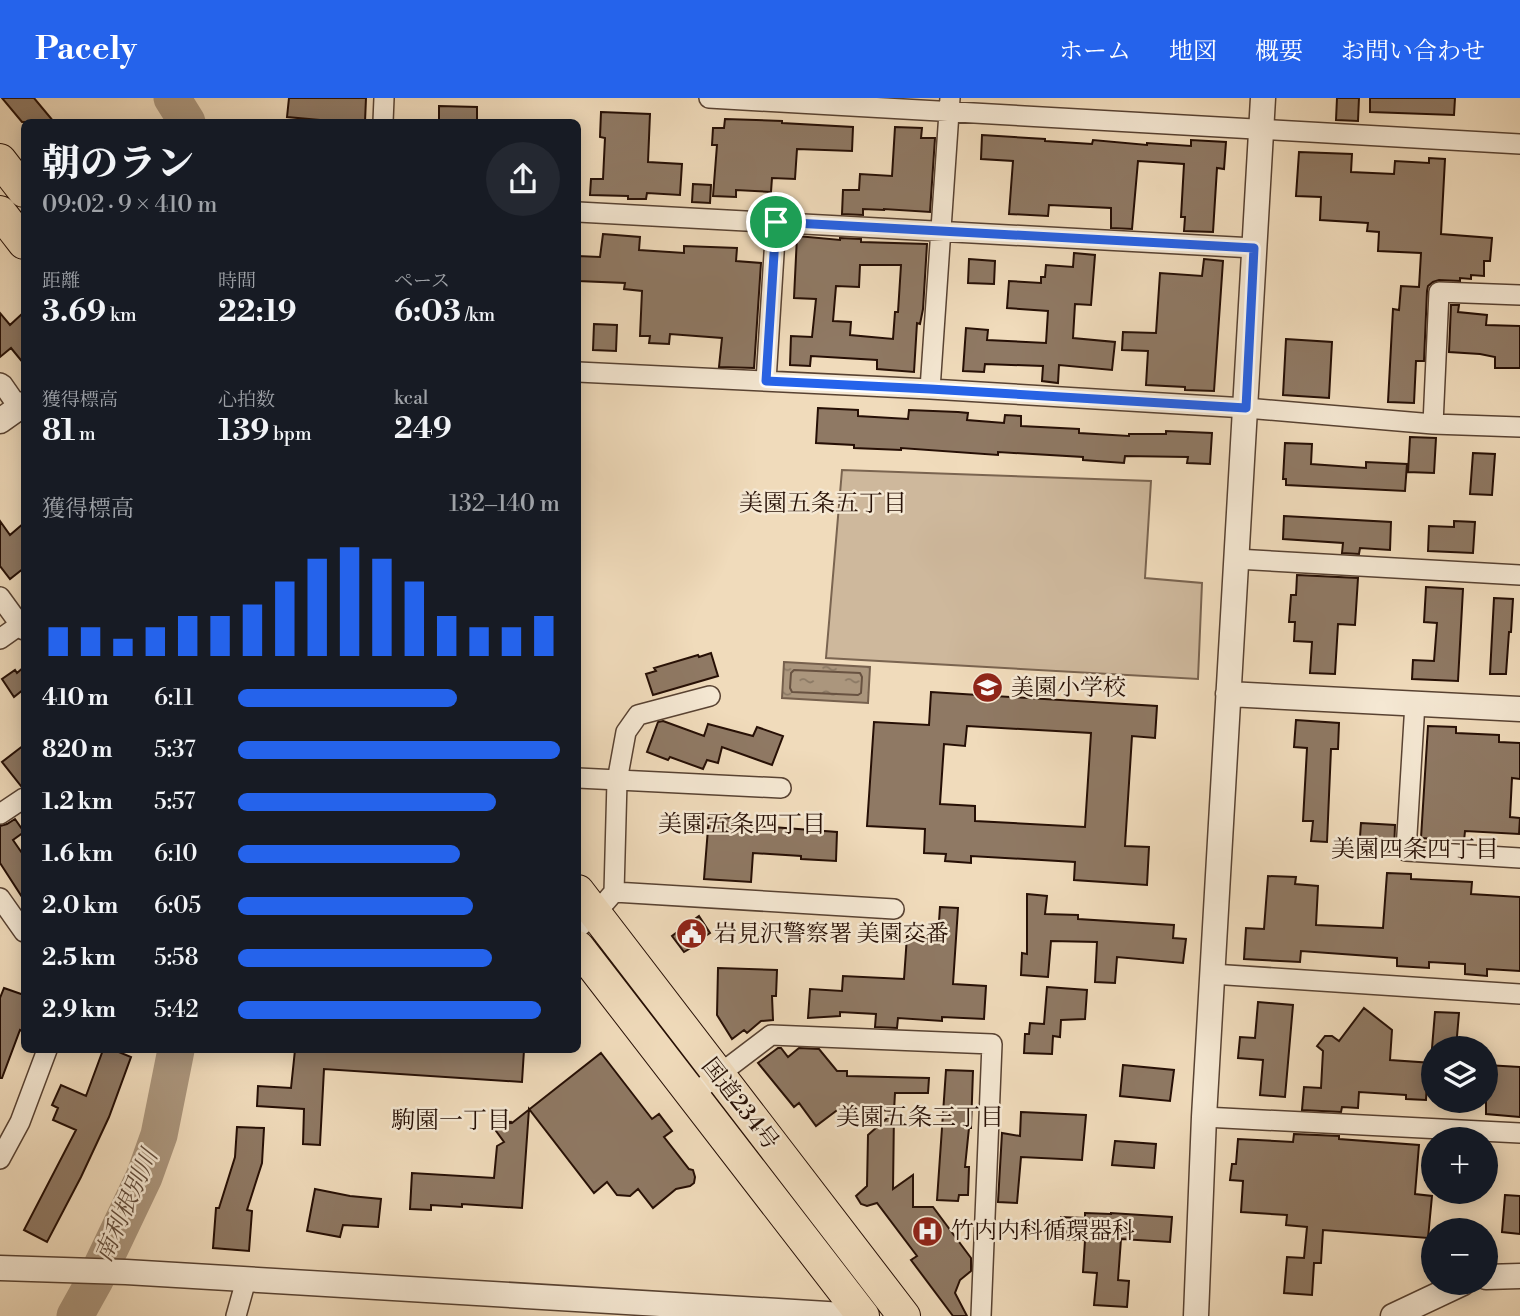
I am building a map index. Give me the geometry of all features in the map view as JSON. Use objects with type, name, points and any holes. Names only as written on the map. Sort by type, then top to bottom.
[{"type":"highway","points":[[0,160],[21,187]]},
{"type":"highway","points":[[0,212],[21,239]]},
{"type":"highway","name":"国道234号","points":[[591,906],[904,1316]]},
{"type":"highway","name":"国道234号","points":[[581,951],[861,1316]]},
{"type":"street","points":[[383,119],[384,98]]},
{"type":"street","points":[[709,98],[949,105],[1261,129],[1520,144]]},
{"type":"street","points":[[1196,1316],[1204,1117],[1263,98]]},
{"type":"street","points":[[930,389],[949,105]]},
{"type":"street","points":[[581,212],[1254,248]]},
{"type":"street","points":[[766,381],[776,222]]},
{"type":"street","points":[[1433,424],[1438,292],[1520,295]]},
{"type":"street","points":[[581,372],[930,389],[1246,408],[1433,424],[1520,427]]},
{"type":"street","points":[[0,383],[3,384],[14,411]]},
{"type":"street","points":[[1236,559],[1520,575]]},
{"type":"street","points":[[0,597],[21,623]]},
{"type":"street","points":[[0,639],[21,627]]},
{"type":"street","points":[[1228,694],[1520,709]]},
{"type":"street","points":[[710,696],[638,715],[626,732],[591,906],[894,909]]},
{"type":"street","points":[[1415,703],[1406,852],[1520,858]]},
{"type":"street","points":[[581,778],[781,788]]},
{"type":"street","points":[[0,814],[21,800]]},
{"type":"street","points":[[0,898],[21,928]]},
{"type":"street","points":[[1212,974],[1520,994]]},
{"type":"street","points":[[692,1095],[771,1035],[992,1044],[981,1316]]},
{"type":"street","points":[[0,1159],[20,1122],[46,1053]]},
{"type":"street","points":[[1204,1117],[1520,1133]]},
{"type":"street","points":[[0,1268],[126,1272],[861,1316]]},
{"type":"street","points":[[1498,1277],[1520,1276]]},
{"type":"street","points":[[236,1316],[246,1280]]},
{"type":"street","points":[[1392,1316],[1437,1295]]},
{"type":"shaded area","points":[[842,470],[1151,481],[1145,578],[1202,583],[1198,679],[826,658]]},
{"type":"water","points":[[784,662],[870,667],[868,703],[782,698]]},
{"type":"building","points":[[2,98],[34,98],[52,119],[21,119]]},
{"type":"building","points":[[289,98],[366,98],[365,119],[287,117]]},
{"type":"building","points":[[1337,98],[1359,98],[1358,121],[1336,120]]},
{"type":"building","points":[[1370,98],[1455,98],[1454,115],[1370,112]]},
{"type":"building","points":[[439,106],[477,107],[477,119],[439,119]]},
{"type":"building","points":[[601,112],[650,114],[648,162],[682,164],[680,195],[647,193],[646,199],[628,199],[628,196],[590,195],[591,179],[603,179],[605,138],[600,137]]},
{"type":"building","points":[[725,119],[853,127],[852,151],[797,149],[795,179],[772,178],[771,192],[736,190],[736,197],[713,196],[717,145],[712,145],[713,128],[724,128]]},
{"type":"building","points":[[895,127],[922,128],[921,138],[935,138],[930,212],[863,209],[863,215],[842,214],[843,190],[859,190],[860,174],[892,176]]},
{"type":"building","points":[[982,135],[1092,144],[1093,140],[1191,146],[1191,140],[1226,142],[1224,169],[1217,168],[1213,232],[1184,231],[1185,217],[1181,217],[1184,164],[1138,161],[1132,229],[1111,228],[1111,208],[1049,205],[1048,216],[1009,214],[1013,161],[981,159]]},
{"type":"building","points":[[1299,152],[1352,154],[1351,172],[1394,174],[1395,161],[1429,163],[1429,158],[1445,159],[1441,234],[1492,238],[1490,261],[1484,261],[1484,276],[1471,275],[1471,279],[1460,278],[1460,281],[1439,280],[1428,286],[1424,361],[1416,361],[1414,403],[1388,402],[1393,309],[1399,310],[1401,286],[1419,287],[1421,253],[1378,251],[1379,232],[1367,231],[1368,223],[1320,220],[1321,197],[1296,196]]},
{"type":"building","points":[[693,184],[711,185],[710,203],[692,202]]},
{"type":"building","points":[[603,234],[640,237],[639,250],[684,253],[684,246],[737,248],[736,261],[761,263],[754,368],[719,367],[722,338],[670,334],[669,344],[649,343],[650,336],[640,336],[642,291],[624,289],[625,283],[581,281],[581,256],[600,257]]},
{"type":"building","points":[[797,236],[927,244],[923,309],[920,324],[917,323],[914,372],[877,369],[877,360],[811,356],[810,366],[790,365],[791,336],[812,337],[816,299],[794,298]],"holes":[[[860,265],[901,265],[893,339],[850,335],[851,322],[833,321],[836,286],[859,287]]]},
{"type":"building","points":[[1074,253],[1095,255],[1091,305],[1075,304],[1073,338],[1115,342],[1112,370],[1059,365],[1058,383],[1042,381],[1043,366],[985,364],[984,372],[963,371],[966,328],[988,330],[987,340],[1046,343],[1048,311],[1007,308],[1009,281],[1041,283],[1041,277],[1045,277],[1046,265],[1073,267]]},
{"type":"building","points":[[969,259],[995,261],[994,284],[968,283]]},
{"type":"building","points":[[1204,259],[1223,261],[1214,391],[1146,385],[1148,351],[1122,350],[1123,332],[1156,333],[1160,273],[1202,276]]},
{"type":"building","points":[[1451,305],[1459,305],[1458,312],[1487,315],[1486,325],[1520,326],[1520,368],[1495,368],[1495,357],[1449,352]]},
{"type":"building","points":[[0,313],[10,325],[21,315],[21,360],[11,348],[0,357]]},
{"type":"building","points":[[594,324],[617,325],[616,351],[593,350]]},
{"type":"building","points":[[1286,339],[1332,342],[1329,398],[1283,395]]},
{"type":"building","points":[[818,408],[858,410],[858,416],[908,419],[909,410],[958,412],[968,413],[967,420],[1004,423],[1005,415],[1021,416],[1021,426],[1079,429],[1079,433],[1129,436],[1166,434],[1166,431],[1212,433],[1210,464],[1187,463],[1188,457],[1125,456],[1124,463],[1083,460],[1083,457],[854,448],[854,445],[816,443]]},
{"type":"building","points":[[1410,437],[1436,438],[1434,473],[1408,472]]},
{"type":"building","points":[[1285,443],[1312,444],[1311,464],[1366,468],[1366,462],[1407,464],[1405,491],[1286,485],[1286,479],[1283,479]]},
{"type":"building","points":[[1473,453],[1495,454],[1492,495],[1470,494]]},
{"type":"building","points":[[1284,516],[1391,522],[1390,550],[1360,548],[1359,554],[1342,553],[1343,543],[1283,539]]},
{"type":"building","points":[[0,521],[10,535],[21,526],[21,570],[10,579],[0,566]]},
{"type":"building","points":[[1454,521],[1475,522],[1473,553],[1428,551],[1429,526],[1454,527]]},
{"type":"building","points":[[1297,575],[1358,578],[1355,625],[1338,624],[1335,674],[1310,673],[1312,642],[1294,641],[1295,622],[1289,622],[1291,595],[1296,595]]},
{"type":"building","points":[[1426,587],[1463,589],[1458,681],[1412,679],[1413,660],[1434,661],[1437,623],[1424,622]]},
{"type":"building","points":[[1494,598],[1513,599],[1506,674],[1490,674]]},
{"type":"building","points":[[711,653],[718,676],[653,695],[646,674],[656,671],[654,668]]},
{"type":"building","points":[[15,670],[17,673],[21,670],[21,691],[14,697],[2,679]]},
{"type":"building","points":[[931,692],[1157,706],[1155,738],[1132,736],[1125,846],[1149,847],[1147,885],[1074,880],[1075,862],[971,856],[971,863],[945,861],[946,854],[924,853],[925,829],[867,826],[874,722],[929,725]],"holes":[[[967,726],[1091,733],[1085,827],[975,821],[975,806],[940,804],[944,744],[965,746]]]},
{"type":"building","points":[[1296,720],[1339,723],[1338,749],[1331,749],[1327,842],[1311,841],[1313,821],[1303,821],[1307,748],[1294,747]]},
{"type":"building","points":[[663,721],[704,736],[708,724],[753,736],[757,727],[783,736],[772,765],[722,747],[718,763],[707,760],[703,769],[647,752],[658,722]]},
{"type":"building","points":[[1428,726],[1456,727],[1456,733],[1499,735],[1499,742],[1520,743],[1520,779],[1512,778],[1510,817],[1520,818],[1519,834],[1465,831],[1464,841],[1421,838]]},
{"type":"building","points":[[21,747],[21,786],[2,762]]},
{"type":"building","points":[[709,816],[732,818],[732,824],[837,832],[836,861],[753,853],[751,882],[704,879]]},
{"type":"building","points":[[15,819],[21,828],[21,834],[13,840],[21,852],[21,895],[0,863],[0,826]]},
{"type":"building","points":[[1361,823],[1395,825],[1394,852],[1359,850]]},
{"type":"building","points":[[1387,873],[1411,874],[1411,879],[1472,882],[1471,894],[1520,897],[1520,971],[1487,969],[1487,976],[1465,974],[1465,964],[1429,962],[1429,968],[1397,966],[1397,958],[1301,951],[1300,962],[1244,959],[1246,928],[1264,929],[1268,876],[1296,877],[1295,884],[1318,886],[1316,925],[1383,928]]},
{"type":"building","points":[[1027,894],[1047,896],[1045,914],[1078,915],[1078,919],[1174,925],[1173,938],[1186,939],[1183,963],[1117,957],[1115,983],[1095,982],[1097,942],[1051,941],[1048,977],[1021,975],[1022,953],[1027,954]]},
{"type":"building","points":[[940,907],[958,908],[953,984],[986,986],[984,1019],[942,1017],[942,1021],[898,1018],[897,1028],[875,1027],[876,1014],[840,1012],[840,1016],[808,1018],[810,989],[842,991],[843,976],[904,979],[907,936],[936,938]]},
{"type":"building","name":"岩見沢警察署 美園交番","points":[[699,916],[710,933],[684,952],[672,936]]},
{"type":"building","points":[[718,968],[777,970],[776,996],[772,996],[773,1020],[761,1021],[747,1033],[744,1030],[732,1039],[717,1015]]},
{"type":"building","points":[[1047,987],[1087,990],[1085,1019],[1061,1020],[1060,1037],[1053,1036],[1052,1054],[1024,1053],[1025,1034],[1029,1034],[1030,1023],[1044,1024]]},
{"type":"building","points":[[4,988],[21,994],[21,1030],[2,1078],[0,1078],[0,998]]},
{"type":"building","points":[[1258,1002],[1293,1005],[1285,1097],[1260,1095],[1263,1060],[1238,1058],[1240,1037],[1255,1038]]},
{"type":"building","points":[[1364,1008],[1392,1030],[1390,1060],[1421,1062],[1421,1100],[1406,1099],[1406,1095],[1359,1092],[1358,1108],[1342,1107],[1341,1112],[1302,1110],[1304,1087],[1321,1088],[1323,1051],[1317,1046],[1325,1036],[1332,1036],[1339,1041]]},
{"type":"building","points":[[1435,1012],[1459,1013],[1457,1036],[1433,1036]]},
{"type":"building","points":[[778,1048],[788,1057],[799,1048],[819,1049],[837,1071],[847,1071],[847,1076],[929,1078],[928,1093],[895,1093],[894,1111],[840,1108],[816,1126],[799,1103],[794,1107],[758,1063]]},
{"type":"building","points":[[102,1053],[121,1053],[131,1057],[109,1117],[47,1242],[24,1230],[76,1130],[53,1120],[58,1108],[52,1105],[61,1085],[86,1096]]},
{"type":"building","points":[[295,1053],[524,1053],[522,1082],[324,1069],[320,1145],[303,1144],[304,1109],[257,1106],[258,1086],[291,1088]]},
{"type":"building","points":[[601,1053],[652,1119],[659,1114],[672,1131],[664,1137],[689,1169],[693,1170],[694,1183],[676,1189],[653,1208],[638,1189],[630,1196],[617,1195],[607,1182],[594,1193],[529,1109]]},
{"type":"building","points":[[1123,1065],[1174,1070],[1170,1101],[1120,1096]]},
{"type":"building","points":[[1498,1066],[1520,1067],[1520,1117],[1486,1114],[1498,1113]]},
{"type":"building","points":[[946,1070],[973,1071],[971,1128],[965,1167],[969,1167],[968,1195],[959,1195],[958,1201],[937,1200]]},
{"type":"building","points":[[529,1110],[522,1208],[462,1204],[462,1207],[431,1205],[431,1210],[410,1209],[412,1173],[494,1178],[497,1146],[504,1142],[491,1124],[503,1115],[512,1123]]},
{"type":"building","points":[[894,1112],[893,1189],[913,1175],[913,1207],[933,1207],[971,1258],[971,1271],[960,1280],[955,1293],[967,1316],[953,1316],[911,1260],[917,1256],[877,1203],[867,1206],[861,1204],[856,1196],[867,1186],[868,1135]]},
{"type":"building","points":[[1021,1112],[1086,1115],[1082,1160],[1021,1157],[1017,1203],[998,1202],[1002,1133],[1020,1136]]},
{"type":"building","points":[[237,1127],[264,1128],[262,1163],[247,1210],[252,1211],[249,1251],[213,1248],[216,1208],[219,1208],[235,1157]]},
{"type":"building","points":[[1294,1134],[1419,1145],[1415,1194],[1421,1195],[1421,1204],[1431,1204],[1430,1218],[1421,1218],[1421,1237],[1323,1230],[1321,1263],[1314,1263],[1312,1295],[1284,1293],[1287,1257],[1304,1258],[1307,1227],[1286,1225],[1287,1215],[1241,1212],[1243,1181],[1230,1180],[1232,1164],[1236,1164],[1238,1139],[1293,1142]]},
{"type":"building","points":[[1115,1141],[1156,1144],[1154,1168],[1112,1165]]},
{"type":"building","points":[[315,1189],[381,1199],[378,1227],[343,1225],[340,1237],[307,1231]]},
{"type":"building","points":[[1505,1195],[1520,1196],[1520,1234],[1502,1232]]},
{"type":"building","points":[[1085,1213],[1172,1217],[1170,1242],[1121,1239],[1118,1280],[1129,1281],[1127,1307],[1094,1305],[1097,1273],[1083,1272],[1085,1240],[1060,1239],[1061,1217],[1085,1218]]},
{"type":"waterway","name":"南利根別川","points":[[172,98],[185,119]]},
{"type":"waterway","name":"南利根別川","points":[[75,1316],[144,1177],[159,1135],[175,1053]]},
{"type":"place","name":"美園小学校","points":[[988,688]]},
{"type":"place","name":"岩見沢警察署 美園交番","points":[[691,934]]},
{"type":"place","name":"竹内内科循環器科","points":[[928,1231]]},
{"type":"district","name":"美園五条五丁目","points":[[823,504]]},
{"type":"district","name":"美園五条四丁目","points":[[742,825]]},
{"type":"district","name":"美園四条四丁目","points":[[1415,850]]},
{"type":"district","name":"美園五条三丁目","points":[[920,1118]]},
{"type":"district","name":"駒園一丁目","points":[[451,1121]]},
{"type":"route","points":[[776,222],[1254,248],[1246,408],[766,381],[776,222]]}]
